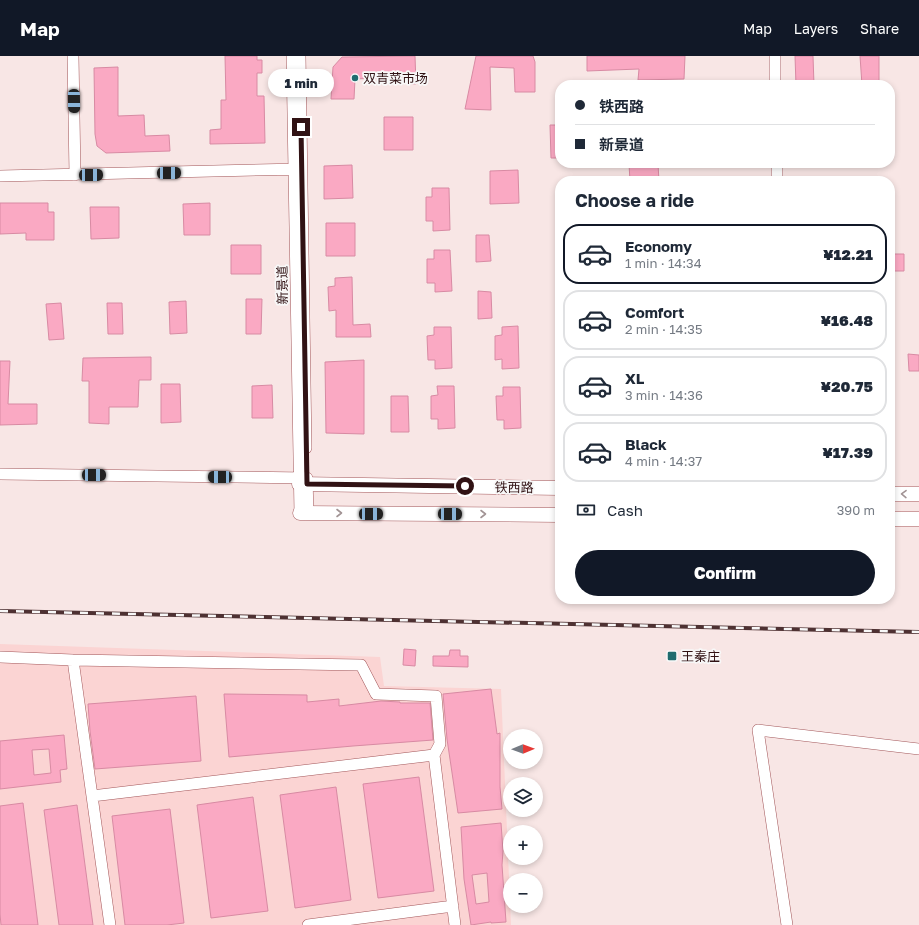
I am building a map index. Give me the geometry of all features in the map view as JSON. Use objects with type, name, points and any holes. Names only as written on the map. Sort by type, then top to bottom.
[{"type":"main road","name":"铁西路","points":[[303,481],[555,488]]},
{"type":"main road","points":[[895,494],[919,494]]},
{"type":"main road","points":[[304,513],[555,515]]},
{"type":"main road","points":[[895,519],[919,519]]},
{"type":"street","points":[[73,56],[76,175]]},
{"type":"street","name":"新景道","points":[[292,56],[298,169]]},
{"type":"street","name":"新景道","points":[[300,56],[298,169],[304,513]]},
{"type":"street","points":[[768,56],[768,80]]},
{"type":"street","points":[[774,56],[775,80]]},
{"type":"street","points":[[0,176],[298,169]]},
{"type":"street","points":[[0,474],[303,481]]},
{"type":"street","points":[[0,657],[74,660],[361,665],[376,694],[436,696],[440,744],[434,755],[455,925]]},
{"type":"street","points":[[74,660],[110,925]]},
{"type":"street","points":[[787,925],[758,730],[919,749]]},
{"type":"street","points":[[92,796],[434,755]]},
{"type":"street","points":[[308,925],[453,906]]},
{"type":"shaded area","points":[[0,644],[380,657],[384,686],[501,689],[503,769],[504,769],[505,777],[503,777],[503,817],[506,817],[507,825],[503,825],[503,865],[508,865],[509,873],[503,873],[503,913],[510,913],[511,925],[0,925]]},
{"type":"building","points":[[225,56],[257,56],[257,60],[262,60],[262,73],[257,73],[257,96],[264,96],[265,143],[210,144],[210,130],[221,129],[221,100],[226,100]]},
{"type":"building","name":"双青菜市场","points":[[415,56],[416,84],[403,83],[403,77],[355,79],[354,99],[331,99],[333,67],[342,57]]},
{"type":"building","points":[[476,56],[533,56],[535,62],[535,92],[515,92],[514,68],[490,67],[491,110],[465,109]]},
{"type":"building","points":[[587,56],[685,56],[684,79],[638,80],[639,69],[587,71]]},
{"type":"building","points":[[795,56],[813,56],[814,80],[796,80]]},
{"type":"building","points":[[860,56],[879,56],[879,80],[862,80]]},
{"type":"building","points":[[118,67],[118,116],[144,115],[145,136],[169,135],[170,151],[106,153],[97,146],[95,134],[94,68]]},
{"type":"building","points":[[384,117],[413,117],[413,150],[384,150]]},
{"type":"building","points":[[550,125],[555,125],[555,158],[551,158]]},
{"type":"building","points":[[352,165],[353,198],[324,199],[324,166]]},
{"type":"building","points":[[629,168],[658,168],[659,176],[630,176]]},
{"type":"building","points":[[518,170],[519,203],[490,204],[490,171]]},
{"type":"building","points":[[432,188],[449,188],[450,230],[433,231],[433,221],[426,221],[426,197],[432,197]]},
{"type":"building","points":[[0,203],[48,203],[48,212],[54,212],[54,240],[26,240],[26,233],[0,234]]},
{"type":"building","points":[[210,203],[210,235],[184,235],[183,204]]},
{"type":"building","points":[[90,207],[119,207],[119,238],[91,239]]},
{"type":"building","points":[[326,223],[355,223],[355,256],[326,256]]},
{"type":"building","points":[[476,235],[489,235],[491,261],[476,262]]},
{"type":"building","points":[[231,245],[261,245],[261,274],[231,274]]},
{"type":"building","points":[[434,250],[450,250],[452,291],[435,292],[435,283],[427,283],[427,259],[434,259]]},
{"type":"building","points":[[895,254],[904,254],[904,271],[895,271]]},
{"type":"building","points":[[352,277],[353,325],[370,324],[371,337],[336,337],[336,310],[329,311],[328,287],[335,286],[335,278]]},
{"type":"building","points":[[478,291],[491,292],[492,318],[478,319]]},
{"type":"building","points":[[246,299],[262,299],[261,334],[246,334]]},
{"type":"building","points":[[186,301],[187,333],[170,334],[169,302]]},
{"type":"building","points":[[61,303],[64,339],[49,340],[46,304]]},
{"type":"building","points":[[107,303],[122,303],[123,334],[108,334]]},
{"type":"building","points":[[518,326],[519,368],[502,369],[502,359],[495,360],[495,336],[502,335],[502,327]]},
{"type":"building","points":[[434,327],[451,327],[452,368],[435,369],[435,360],[428,360],[427,336],[434,335]]},
{"type":"building","points":[[908,354],[919,355],[919,371],[909,371]]},
{"type":"building","points":[[151,357],[151,380],[139,380],[138,407],[109,407],[109,424],[89,423],[89,381],[82,381],[83,358]]},
{"type":"building","points":[[364,360],[364,434],[326,433],[325,362]]},
{"type":"building","points":[[0,361],[10,361],[8,404],[37,404],[37,424],[0,425]]},
{"type":"building","points":[[161,384],[180,384],[181,422],[161,423]]},
{"type":"building","points":[[272,385],[273,418],[252,418],[252,386]]},
{"type":"building","points":[[437,386],[454,386],[455,428],[438,429],[438,419],[431,419],[431,396],[438,395]]},
{"type":"building","points":[[503,387],[520,387],[521,428],[504,429],[504,420],[497,420],[496,396],[503,396]]},
{"type":"building","points":[[391,396],[408,396],[409,432],[391,432]]},
{"type":"building","points":[[404,649],[416,650],[415,666],[403,665]]},
{"type":"building","points":[[450,650],[460,650],[460,656],[468,656],[468,667],[433,666],[433,656],[449,656]]},
{"type":"building","points":[[491,689],[497,734],[500,733],[500,787],[502,809],[458,813],[447,739],[443,694]]},
{"type":"building","points":[[224,694],[307,695],[307,702],[339,699],[339,706],[381,701],[400,703],[430,703],[433,740],[229,757]]},
{"type":"building","points":[[196,696],[201,761],[95,769],[88,704]]},
{"type":"building","points":[[64,735],[67,769],[60,770],[61,782],[0,789],[0,741]],"holes":[[[49,749],[51,773],[34,775],[32,750]]]},
{"type":"building","points":[[419,777],[434,891],[378,898],[363,784]]},
{"type":"building","points":[[336,787],[351,900],[295,908],[280,795]]},
{"type":"building","points":[[253,797],[268,911],[211,918],[197,805]]},
{"type":"building","points":[[23,803],[38,925],[1,925],[0,806]]},
{"type":"building","points":[[77,805],[93,925],[59,925],[44,810]]},
{"type":"building","points":[[170,809],[184,923],[167,925],[125,925],[112,816]]},
{"type":"building","points":[[501,823],[503,851],[503,913],[505,913],[506,922],[491,922],[471,925],[464,879],[461,827]],"holes":[[[487,873],[489,902],[476,904],[472,875]]]},
{"type":"railway","points":[[0,611],[919,632]]},
{"type":"place","name":"双青菜市场","points":[[355,78]]},
{"type":"place","name":"王秦庄","points":[[672,656]]},
{"type":"route","points":[[301,127],[307,484],[465,486]]}]
